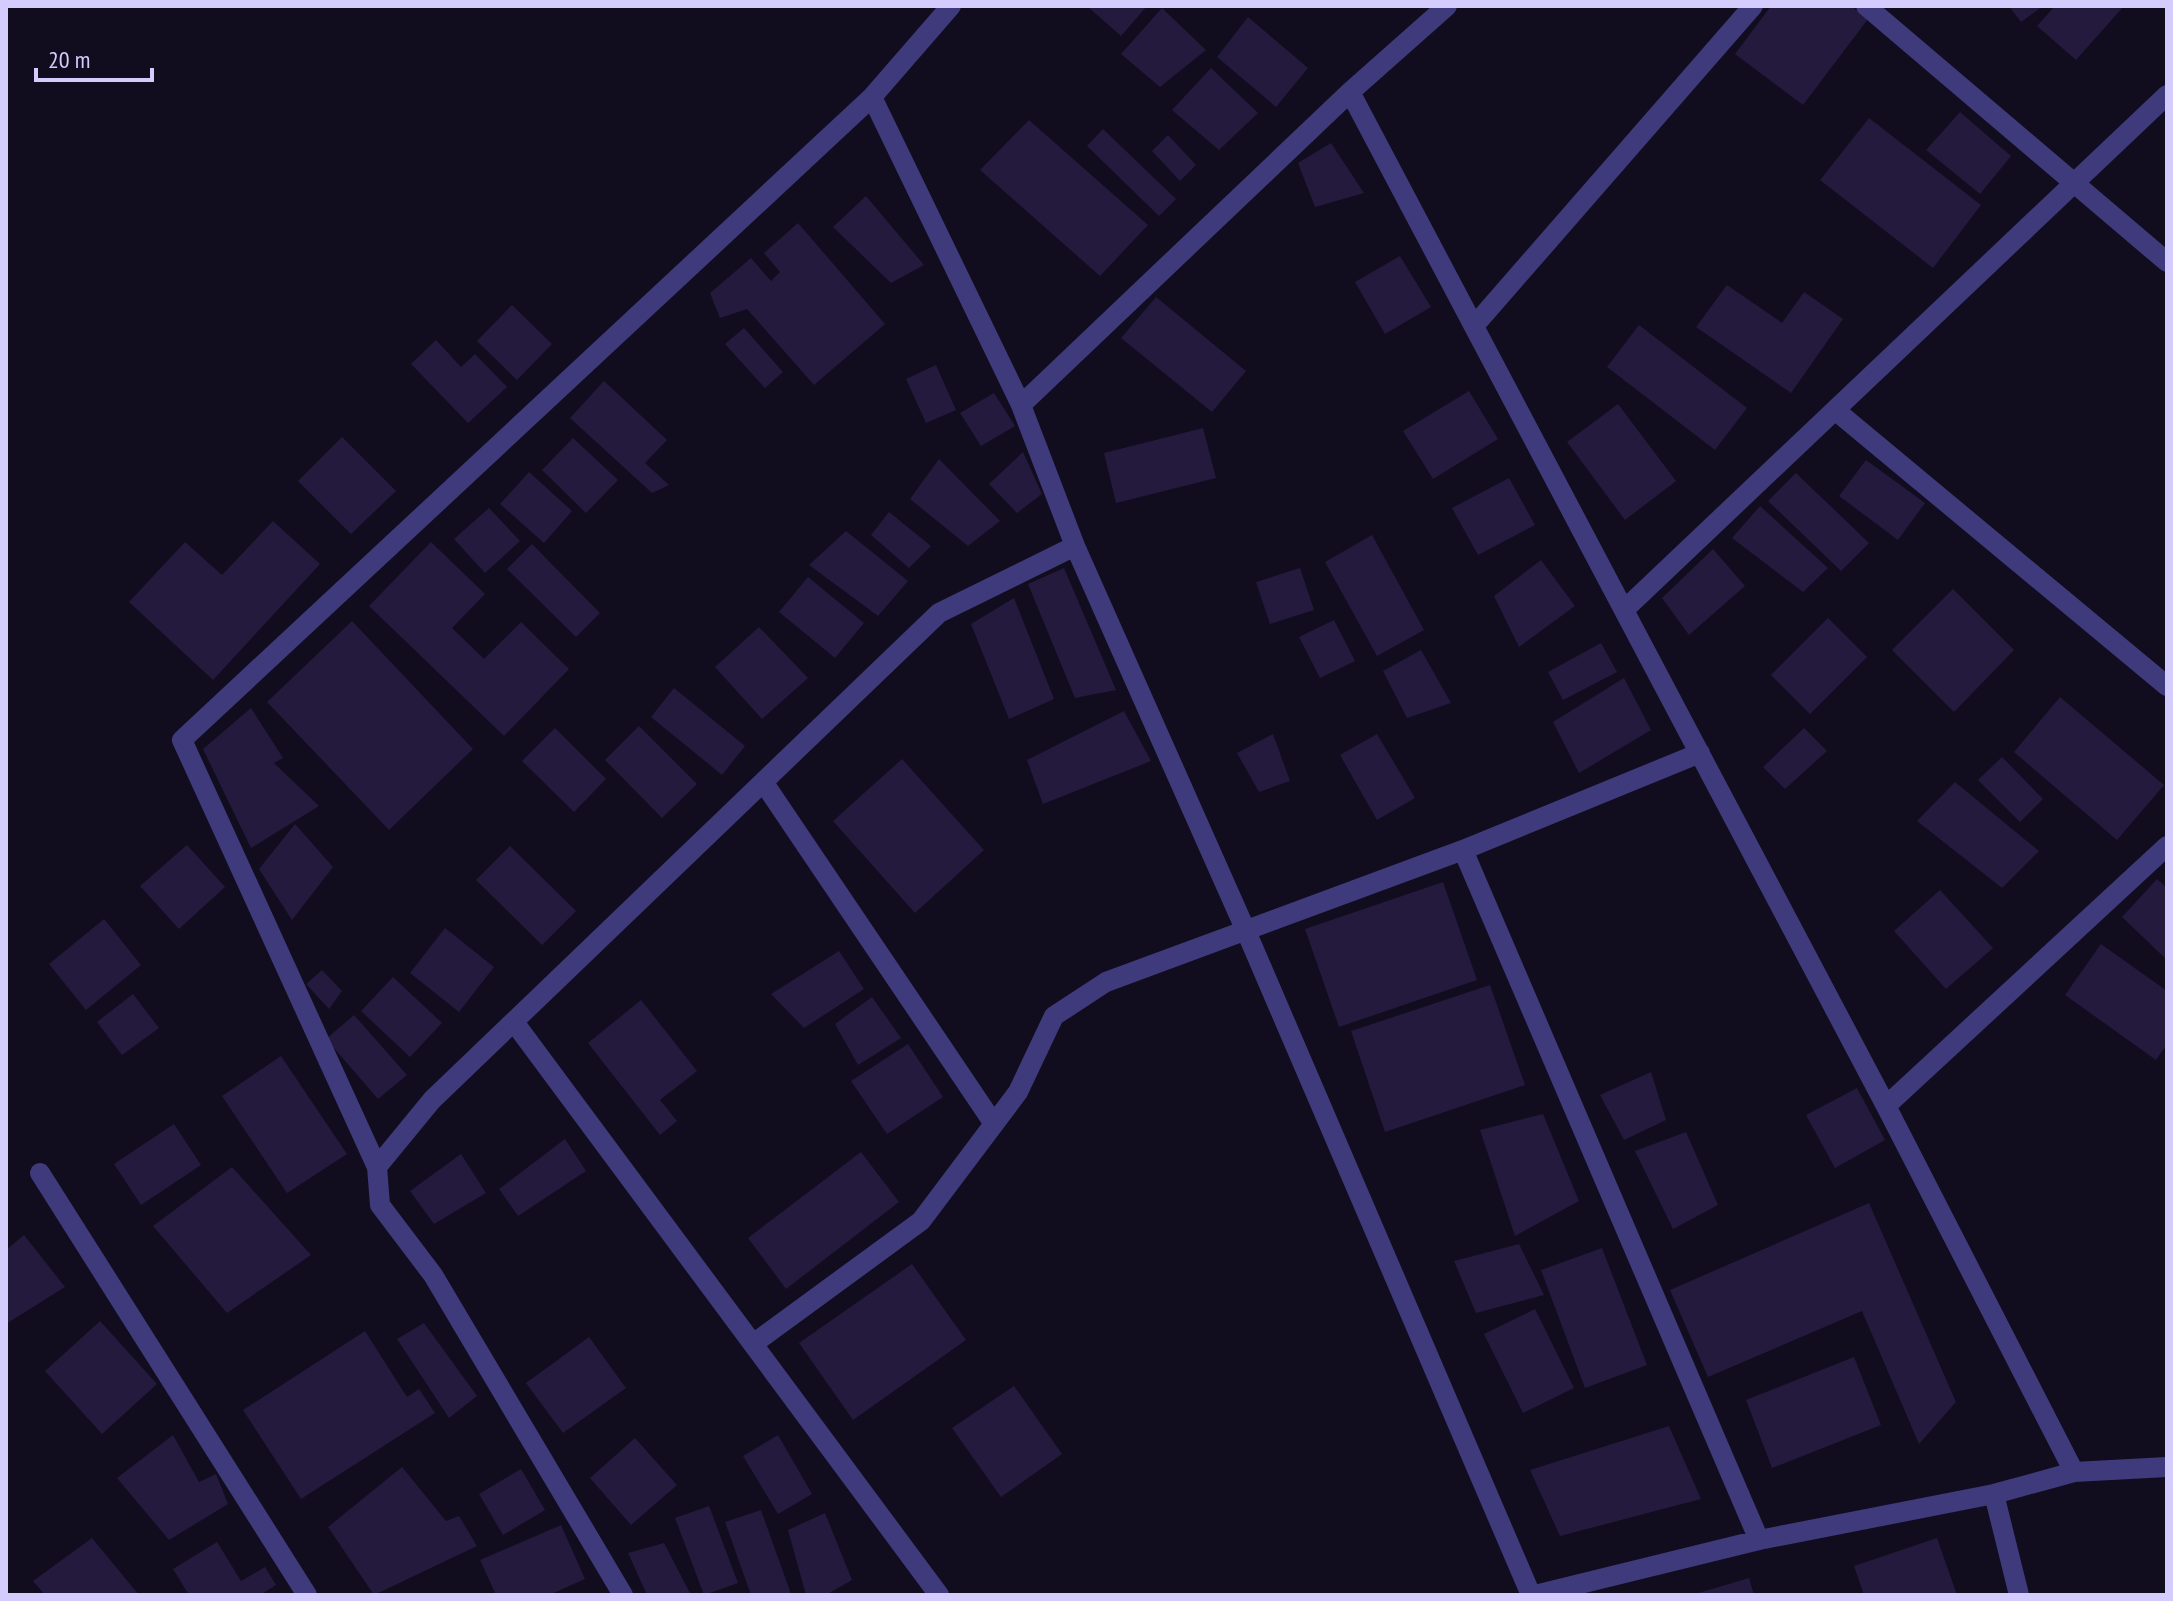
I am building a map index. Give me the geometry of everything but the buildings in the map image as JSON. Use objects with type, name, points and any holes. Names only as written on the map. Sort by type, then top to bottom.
[{"type":"street","points":[[623,1595],[433,1275],[380,1205],[377,1167],[182,740],[872,97],[951,6]]},
{"type":"street","points":[[1021,405],[1350,92],[1447,6]]},
{"type":"street","points":[[1474,326],[1753,6]]},
{"type":"street","points":[[1866,6],[2167,262]]},
{"type":"street","points":[[1350,92],[1886,1106],[2074,1472]]},
{"type":"street","points":[[1624,610],[2167,95]]},
{"type":"street","points":[[872,97],[1021,405],[1075,546],[1246,931],[1533,1595],[1759,1540],[1994,1494],[2074,1472],[2167,1467]]},
{"type":"street","points":[[1835,410],[2167,686]]},
{"type":"street","points":[[377,1167],[432,1100],[939,613],[1075,546]]},
{"type":"street","points":[[753,1344],[921,1221],[1018,1092],[1054,1016],[1106,982],[1463,850],[1700,753]]},
{"type":"street","points":[[764,783],[994,1124]]},
{"type":"street","points":[[1886,1106],[2167,846]]},
{"type":"street","points":[[1463,850],[1759,1540]]},
{"type":"street","points":[[514,1022],[939,1595]]},
{"type":"street","points":[[40,1173],[307,1595]]},
{"type":"street","points":[[1994,1494],[2019,1595]]}]
